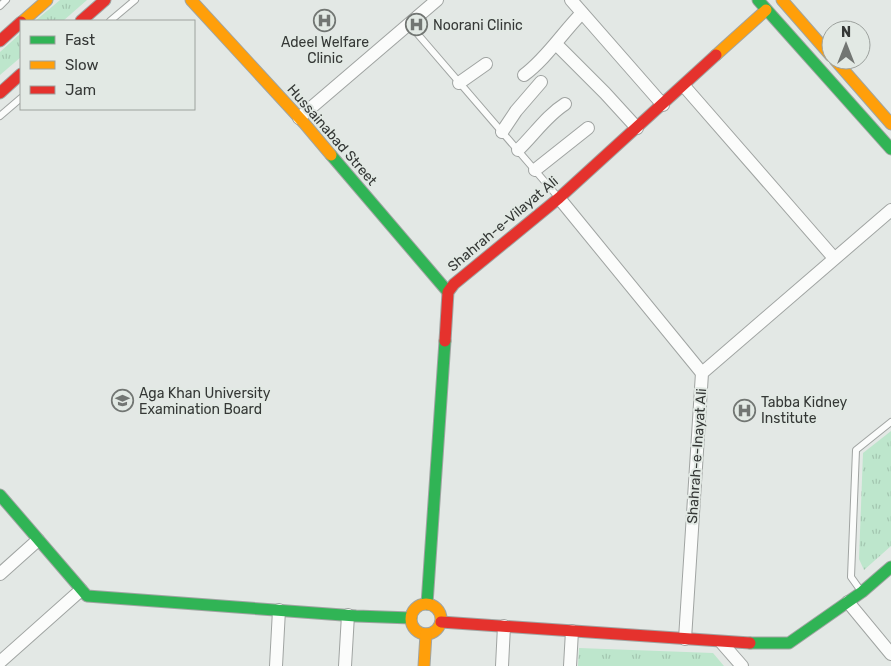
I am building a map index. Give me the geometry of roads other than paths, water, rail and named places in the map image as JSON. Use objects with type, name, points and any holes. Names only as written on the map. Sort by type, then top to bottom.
[{"type":"main road","points":[[24,20],[47,0]]},
{"type":"main road","points":[[82,20],[105,0]]},
{"type":"main road","name":"Hussainabad Street","points":[[191,0],[299,118],[448,292]]},
{"type":"main road","points":[[758,0],[891,149]]},
{"type":"main road","points":[[782,0],[821,45]]},
{"type":"main road","name":"Shahrah-e-Vilayat Ali","points":[[427,604],[448,292],[454,284],[559,198],[766,10]]},
{"type":"main road","points":[[0,41],[20,24]]},
{"type":"main road","points":[[844,70],[891,124]]},
{"type":"main road","points":[[0,93],[20,75]]},
{"type":"main road","points":[[0,495],[87,596],[412,618]]},
{"type":"main road","points":[[441,622],[685,640],[789,643],[862,592],[891,567]]},
{"type":"main road","points":[[427,604],[440,612],[441,622],[436,631],[426,634],[417,631],[412,623],[412,618],[418,607],[427,604]]},
{"type":"main road","points":[[424,666],[426,634]]},
{"type":"street","points":[[299,118],[437,0]]},
{"type":"street","points":[[570,0],[663,105]]},
{"type":"street","points":[[524,75],[542,59],[582,13]]},
{"type":"street","points":[[556,44],[637,128]]},
{"type":"street","points":[[459,83],[486,64]]},
{"type":"street","points":[[502,132],[516,111],[541,82]]},
{"type":"street","points":[[684,86],[834,258]]},
{"type":"street","points":[[518,150],[547,118],[565,104]]},
{"type":"street","points":[[534,170],[588,128]]},
{"type":"street","points":[[559,198],[702,372]]},
{"type":"street","name":"Shahrah-e-Inayat Ali","points":[[685,640],[702,372],[891,210]]},
{"type":"street","points":[[0,574],[38,540]]},
{"type":"street","points":[[0,662],[81,590]]},
{"type":"street","points":[[848,602],[891,654]]},
{"type":"street","points":[[276,666],[278,610]]},
{"type":"street","points":[[345,666],[348,615]]},
{"type":"street","points":[[502,666],[504,626]]},
{"type":"street","points":[[570,666],[572,631]]},
{"type":"street","points":[[721,642],[742,666]]},
{"type":"lane","points":[[0,6],[6,0]]},
{"type":"lane","points":[[111,20],[135,0]]},
{"type":"lane","points":[[409,24],[559,198]]},
{"type":"lane","points":[[0,116],[20,99]]},
{"type":"lane","points":[[862,592],[851,577],[856,450],[891,422]]},
{"type":"place","name":"Adeel Welfare Clinic","points":[[325,20]]},
{"type":"place","name":"Noorani Clinic","points":[[417,25]]},
{"type":"place","name":"Aga Khan University Examination Board","points":[[123,401]]},
{"type":"place","name":"Tabba Kidney Institute","points":[[745,410]]}]
